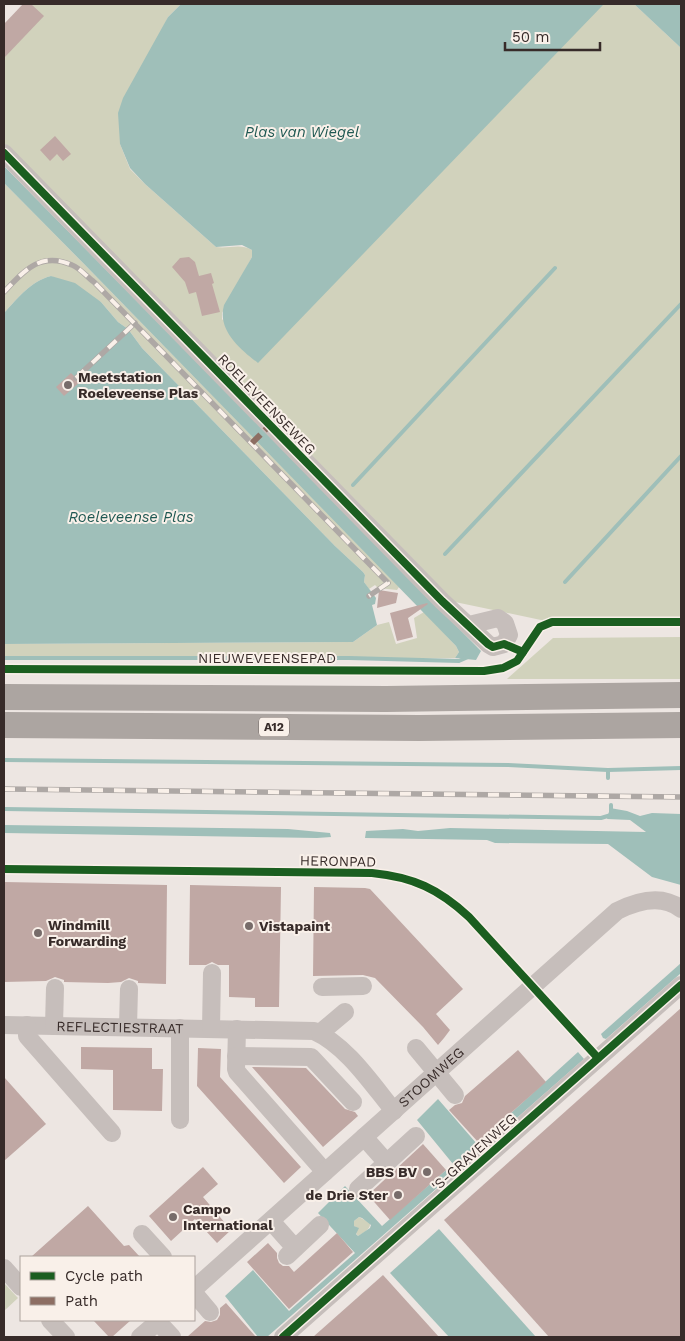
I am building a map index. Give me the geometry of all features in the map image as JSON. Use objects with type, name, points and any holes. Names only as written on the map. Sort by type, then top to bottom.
[{"type":"highway","name":"A12","points":[[4,697],[386,699],[681,695]]},
{"type":"highway","name":"A12","points":[[4,725],[419,728],[681,725]]},
{"type":"street","name":"ROELEVEENSEWEG","points":[[4,153],[442,601],[469,625]]},
{"type":"street","name":"STOOMWEG","points":[[195,1290],[617,911],[634,903],[649,900],[663,901],[681,910]]},
{"type":"street","points":[[211,1029],[212,973]]},
{"type":"street","name":"'S-GRAVENWEG","points":[[283,1337],[681,984]]},
{"type":"street","points":[[322,987],[363,986]]},
{"type":"street","points":[[54,1026],[55,988]]},
{"type":"street","points":[[128,1027],[129,989]]},
{"type":"street","points":[[320,1034],[345,1012]]},
{"type":"street","name":"REFLECTIESTRAAT","points":[[4,1025],[314,1031],[340,1047],[394,1111]]},
{"type":"street","points":[[27,1025],[27,1036],[112,1132]]},
{"type":"street","points":[[180,1028],[180,1120]]},
{"type":"street","points":[[237,1029],[237,1072],[325,1172]]},
{"type":"street","points":[[416,1048],[455,1095]]},
{"type":"street","points":[[236,1056],[311,1057],[353,1102]]},
{"type":"street","points":[[358,1189],[416,1136]]},
{"type":"street","points":[[364,1138],[387,1163]]},
{"type":"street","points":[[271,1221],[291,1252],[320,1225]]},
{"type":"street","points":[[142,1234],[162,1256]]},
{"type":"street","points":[[4,1268],[20,1286]]},
{"type":"street","points":[[195,1292],[210,1312]]},
{"type":"street","points":[[51,1321],[66,1337]]},
{"type":"street","points":[[140,1337],[159,1321],[172,1337]]},
{"type":"green space","points":[[30,4],[181,4],[168,17],[161,32],[120,144],[130,169],[216,247],[243,247],[252,250],[252,257],[222,313],[222,320],[604,4],[634,4],[681,48],[681,617],[541,620],[455,602],[4,143],[4,48],[39,14]]},
{"type":"green space","points":[[4,183],[399,587],[397,590],[378,588],[375,585],[369,589],[364,582],[365,575],[363,572],[335,546],[142,348],[128,329],[118,322],[101,302],[51,276],[31,286],[4,313]]},
{"type":"green space","points":[[424,612],[456,646],[459,652],[455,658],[4,660],[4,644],[353,642],[377,625],[389,622],[396,644],[417,638],[414,618]]},
{"type":"green space","points":[[681,637],[681,679],[507,679],[553,638]]},
{"type":"green space","points":[[359,1217],[370,1223],[370,1225],[366,1231],[358,1236],[356,1233],[358,1228],[354,1226],[354,1221]]},
{"type":"green space","points":[[4,1283],[18,1298],[4,1311]]},
{"type":"water","name":"Plas van Wiegel","points":[[181,4],[604,4],[258,363],[237,345],[227,331],[223,314],[224,305],[252,257],[252,250],[242,245],[216,247],[145,184],[130,168],[120,144],[118,113],[123,98],[168,17]]},
{"type":"water","points":[[634,4],[681,5],[681,48]]},
{"type":"water","points":[[4,166],[481,651],[476,660],[455,658],[459,652],[456,646],[4,183]]},
{"type":"water","name":"Roeleveense Plas","points":[[51,276],[75,283],[101,302],[118,322],[128,329],[142,348],[335,546],[363,572],[365,575],[364,582],[376,598],[375,604],[372,605],[377,625],[353,642],[4,644],[4,313],[31,286]]},
{"type":"water","points":[[610,808],[640,816],[652,813],[681,814],[681,885],[652,877],[608,844],[495,843],[487,840],[365,838],[366,831],[403,829],[418,831],[450,828],[646,832],[630,820],[607,819]]},
{"type":"water","points":[[4,825],[288,829],[330,833],[331,837],[4,833]]},
{"type":"water","points":[[681,963],[681,973],[606,1039],[603,1038],[601,1034]]},
{"type":"water","points":[[578,1052],[584,1059],[267,1337],[258,1337],[225,1296],[253,1270],[289,1311],[355,1253],[318,1213],[345,1186],[382,1226],[453,1164],[417,1120],[438,1099],[477,1144]],"holes":[[[359,1217],[371,1225],[370,1228],[358,1236],[356,1234],[359,1228],[354,1226],[354,1221]]]},
{"type":"water","points":[[439,1229],[536,1337],[449,1337],[390,1273]]},
{"type":"building","points":[[23,4],[31,4],[44,16],[4,58],[4,24]]},
{"type":"building","points":[[55,136],[71,154],[63,161],[57,154],[50,161],[40,150]]},
{"type":"building","points":[[189,257],[195,262],[199,276],[211,273],[220,312],[202,316],[196,292],[189,294],[185,282],[172,267],[180,258]]},
{"type":"building","name":"Meetstation Roeleveense Plas","points":[[71,373],[80,382],[64,396],[56,387]]},
{"type":"building","points":[[379,590],[398,593],[396,603],[377,608]]},
{"type":"building","points":[[427,603],[408,618],[413,637],[397,641],[390,613]]},
{"type":"building","points":[[4,882],[167,885],[166,984],[138,983],[138,981],[129,978],[121,982],[108,983],[64,982],[64,980],[55,977],[46,981],[4,982]]},
{"type":"building","points":[[190,885],[281,887],[279,1007],[255,1007],[255,998],[229,997],[229,965],[218,965],[212,962],[206,965],[189,965]]},
{"type":"building","points":[[314,887],[370,889],[463,989],[436,1014],[450,1030],[438,1045],[375,978],[363,975],[313,976]]},
{"type":"building","points":[[681,1008],[681,1337],[549,1337],[444,1220]]},
{"type":"building","points":[[81,1047],[152,1048],[152,1069],[163,1069],[162,1111],[113,1110],[113,1070],[81,1069]]},
{"type":"building","points":[[198,1048],[221,1049],[220,1077],[301,1167],[284,1183],[197,1086]]},
{"type":"building","points":[[518,1050],[546,1082],[478,1142],[449,1110],[455,1105],[462,1103],[465,1096]]},
{"type":"building","points":[[252,1067],[306,1068],[345,1109],[355,1112],[358,1116],[323,1147]]},
{"type":"building","points":[[4,1077],[46,1124],[4,1161]]},
{"type":"building","points":[[423,1144],[446,1170],[390,1220],[368,1195]]},
{"type":"building","points":[[203,1167],[218,1184],[203,1197],[231,1230],[217,1243],[195,1219],[171,1241],[149,1216]]},
{"type":"building","points":[[88,1206],[124,1246],[129,1245],[139,1256],[32,1256]]},
{"type":"building","points":[[337,1233],[353,1252],[289,1309],[247,1262],[268,1243],[277,1253],[279,1263],[283,1266],[289,1266],[294,1272]]},
{"type":"building","points":[[383,1275],[439,1337],[313,1337]]},
{"type":"building","points":[[226,1303],[256,1337],[187,1337],[205,1321],[217,1320],[220,1315],[220,1308]]},
{"type":"building","points":[[94,1321],[130,1321],[112,1337],[109,1337]]},
{"type":"waterway","points":[[353,485],[555,268]]},
{"type":"waterway","points":[[445,554],[681,304]]},
{"type":"waterway","points":[[565,582],[681,456]]},
{"type":"waterway","points":[[4,658],[349,658],[459,661],[468,657]]},
{"type":"waterway","points":[[4,760],[508,765],[608,770],[681,768]]},
{"type":"waterway","points":[[608,770],[608,778]]},
{"type":"waterway","points":[[4,809],[601,818],[611,815],[611,805]]},
{"type":"railway","points":[[4,292],[26,271],[42,262],[51,260],[61,261],[81,270],[388,583],[369,596]]},
{"type":"railway","points":[[76,378],[135,323]]},
{"type":"railway","points":[[4,789],[681,797]]},
{"type":"marked path","points":[[252,443],[270,425]]},
{"type":"cycle path","points":[[4,153],[442,601],[488,644],[493,647],[504,644],[523,652]]},
{"type":"cycle path","name":"NIEUWEVEENSEPAD","points":[[4,669],[484,671],[503,668],[517,661],[540,627],[552,622],[681,622]]},
{"type":"cycle path","name":"HERONPAD","points":[[4,869],[372,873],[413,881],[447,899],[469,917],[598,1058]]},
{"type":"cycle path","points":[[283,1337],[681,985]]},
{"type":"place","name":"Meetstation Roeleveense Plas","points":[[68,385]]},
{"type":"place","name":"Vistapaint","points":[[249,926]]},
{"type":"place","name":"Windmill Forwarding","points":[[38,933]]},
{"type":"place","name":"BBS BV","points":[[427,1172]]},
{"type":"place","name":"de Drie Ster","points":[[398,1195]]},
{"type":"place","name":"Campo International","points":[[173,1217]]}]
